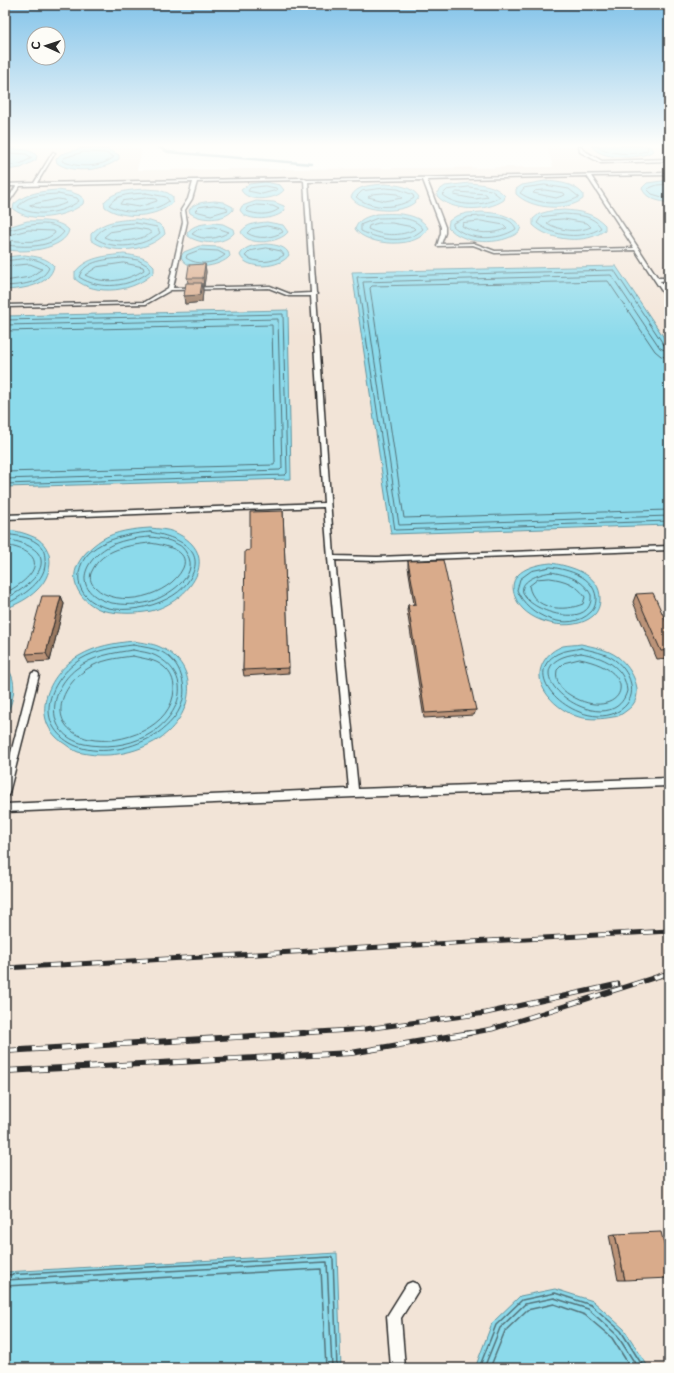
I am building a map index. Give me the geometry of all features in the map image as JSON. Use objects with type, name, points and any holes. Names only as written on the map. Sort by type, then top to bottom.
[{"type":"lane","points":[[170,289],[185,222],[183,210]]},
{"type":"lane","points":[[308,210],[315,294],[331,558],[354,792]]},
{"type":"lane","points":[[437,210],[443,227],[443,233],[438,244],[473,244],[494,252],[636,249]]},
{"type":"lane","points":[[611,210],[669,298]]},
{"type":"lane","points":[[656,280],[669,279]]},
{"type":"lane","points":[[5,306],[146,303],[170,289],[270,287],[289,295],[315,294]]},
{"type":"lane","points":[[5,516],[328,505]]},
{"type":"lane","points":[[331,558],[385,558],[669,548]]},
{"type":"lane","points":[[5,793],[35,675]]},
{"type":"lane","points":[[5,808],[354,792],[669,782]]},
{"type":"lane","points":[[398,1368],[394,1316],[412,1289]]},
{"type":"shaded area","points":[[5,210],[669,210],[669,1368],[5,1368]]},
{"type":"water","points":[[15,210],[73,210],[48,217],[20,214]]},
{"type":"water","points":[[110,210],[160,210],[140,215],[121,214]]},
{"type":"water","points":[[189,210],[233,210],[229,214],[212,219],[195,216],[190,213]]},
{"type":"water","points":[[240,210],[285,210],[275,216],[262,219],[248,217]]},
{"type":"water","points":[[565,210],[591,215],[605,225],[605,230],[597,235],[579,239],[558,238],[548,235],[533,225],[533,219],[539,214],[550,211]]},
{"type":"water","points":[[482,212],[498,214],[513,219],[521,227],[519,232],[502,240],[482,242],[463,237],[448,227],[449,221],[456,216],[467,213]]},
{"type":"water","points":[[377,214],[412,216],[424,223],[428,228],[423,235],[414,240],[392,243],[370,239],[361,235],[355,229],[361,220]]},
{"type":"water","points":[[136,219],[159,224],[164,229],[165,234],[149,245],[129,249],[108,248],[91,240],[91,234],[101,226],[117,221]]},
{"type":"water","points":[[27,221],[55,222],[65,226],[69,230],[66,237],[60,242],[42,249],[21,251],[5,249],[5,228]]},
{"type":"water","points":[[267,222],[283,225],[288,232],[278,239],[264,242],[250,240],[244,237],[241,232],[249,225]]},
{"type":"water","points":[[214,223],[223,224],[233,229],[234,233],[230,237],[218,242],[199,241],[188,236],[187,233],[189,230],[196,226]]},
{"type":"water","points":[[267,244],[283,248],[289,255],[279,263],[264,266],[249,264],[240,255],[248,247]]},
{"type":"water","points":[[199,246],[219,247],[229,252],[230,256],[219,263],[212,265],[189,265],[181,256],[184,252]]},
{"type":"water","points":[[124,254],[140,257],[148,261],[154,266],[154,272],[137,284],[115,290],[93,288],[83,285],[75,279],[75,272],[85,263],[97,258]]},
{"type":"water","points":[[25,255],[41,258],[51,263],[54,266],[51,273],[47,278],[34,285],[19,289],[5,290],[5,257]]},
{"type":"water","points":[[616,266],[669,345],[669,525],[391,534],[352,272]]},
{"type":"water","points":[[288,310],[291,479],[5,487],[5,316]]},
{"type":"water","points":[[150,528],[174,532],[189,541],[197,552],[199,564],[196,576],[188,588],[178,598],[165,606],[145,612],[111,612],[98,609],[88,603],[76,587],[75,571],[82,557],[94,545],[112,534]]},
{"type":"water","points":[[5,530],[30,535],[38,539],[48,550],[50,564],[46,578],[37,590],[22,601],[5,609]]},
{"type":"water","points":[[551,563],[575,569],[590,577],[595,583],[599,590],[600,601],[599,606],[593,616],[574,624],[552,624],[531,615],[523,609],[517,601],[514,592],[513,584],[516,578],[520,573],[534,566]]},
{"type":"water","points":[[134,641],[160,647],[173,655],[182,666],[187,678],[188,692],[186,705],[180,718],[171,729],[159,739],[130,752],[99,755],[74,750],[54,734],[47,723],[45,711],[46,698],[51,686],[58,674],[79,656],[105,646]]},
{"type":"water","points":[[581,644],[614,654],[624,662],[633,676],[636,683],[636,698],[633,705],[620,715],[596,719],[579,717],[571,714],[555,703],[543,688],[540,679],[540,670],[548,656],[563,646]]},
{"type":"water","points":[[5,666],[12,677],[14,691],[11,704],[5,716]]},
{"type":"water","points":[[337,1253],[341,1368],[5,1368],[5,1272]]},
{"type":"water","points":[[555,1289],[593,1301],[624,1329],[649,1368],[475,1368],[492,1323],[520,1296]]},
{"type":"building","points":[[205,264],[203,278],[187,278],[189,265]]},
{"type":"building","points":[[186,283],[202,283],[200,295],[184,296]]},
{"type":"building","points":[[283,511],[289,668],[243,670],[245,551],[250,550],[250,512]]},
{"type":"building","points":[[443,560],[476,710],[425,713],[408,605],[416,604],[408,561]]},
{"type":"building","points":[[653,593],[669,628],[669,650],[661,651],[636,594]]},
{"type":"building","points":[[42,596],[61,596],[46,653],[26,654]]},
{"type":"building","points":[[661,1232],[669,1264],[669,1278],[625,1280],[615,1234]]},
{"type":"railway","points":[[5,968],[669,931]]},
{"type":"railway","points":[[464,1034],[492,1029],[669,973]]},
{"type":"railway","points":[[287,1034],[365,1029],[486,1013],[618,984]]},
{"type":"railway","points":[[5,1051],[304,1033]]},
{"type":"railway","points":[[5,1071],[351,1053],[470,1033]]}]
